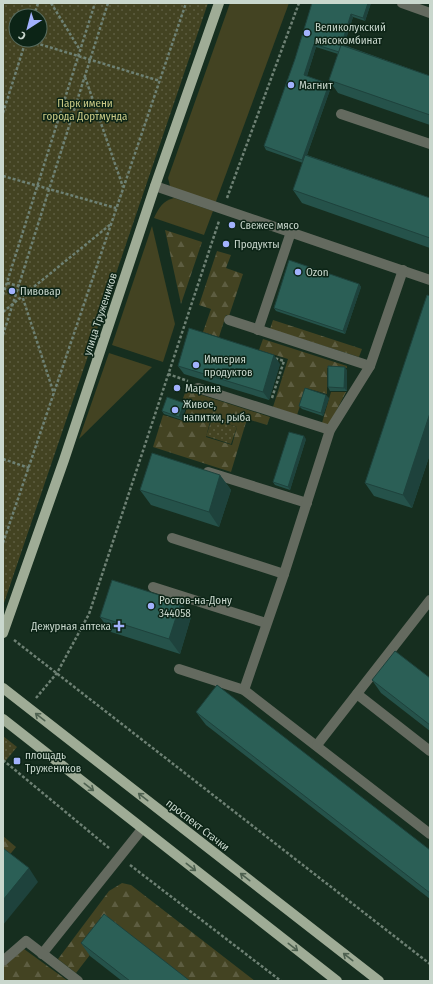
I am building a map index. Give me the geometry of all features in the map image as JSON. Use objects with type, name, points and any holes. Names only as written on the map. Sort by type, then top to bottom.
[{"type":"main road","name":"улица Тружеников","points":[[3,632],[64,460],[155,186],[218,3]]},
{"type":"main road","name":"проспект Стачки","points":[[3,688],[379,981]]},
{"type":"main road","points":[[3,719],[337,981]]},
{"type":"lane","points":[[402,3],[430,13]]},
{"type":"lane","points":[[341,114],[430,144]]},
{"type":"lane","points":[[155,186],[430,280]]},
{"type":"lane","points":[[258,330],[291,232]]},
{"type":"lane","points":[[244,690],[284,574],[330,430],[370,366],[403,270]]},
{"type":"lane","points":[[229,320],[370,366]]},
{"type":"lane","points":[[198,388],[330,430]]},
{"type":"lane","points":[[202,470],[307,503]]},
{"type":"lane","points":[[172,538],[284,574]]},
{"type":"lane","points":[[153,587],[266,623]]},
{"type":"lane","points":[[316,745],[430,600]]},
{"type":"lane","points":[[179,669],[244,690],[430,834]]},
{"type":"lane","points":[[357,694],[430,751]]},
{"type":"lane","points":[[42,954],[142,829]]},
{"type":"lane","points":[[3,961],[26,941],[78,981]]},
{"type":"path","points":[[52,3],[80,50]]},
{"type":"path","points":[[3,295],[95,3]]},
{"type":"path","points":[[3,335],[108,3]]},
{"type":"path","points":[[3,543],[186,3]]},
{"type":"path","points":[[28,708],[57,673],[89,614],[223,209],[299,3]]},
{"type":"path","points":[[48,47],[160,81]]},
{"type":"path","points":[[3,113],[23,48]]},
{"type":"path","points":[[85,76],[123,188]]},
{"type":"path","points":[[3,176],[116,208]]},
{"type":"path","points":[[3,312],[112,223]]},
{"type":"path","points":[[7,283],[19,286]]},
{"type":"path","points":[[19,286],[54,394]]},
{"type":"path","points":[[182,330],[189,332]]},
{"type":"path","points":[[269,357],[284,361],[269,410]]},
{"type":"path","points":[[168,374],[187,380],[198,388]]},
{"type":"path","points":[[3,459],[28,468]]},
{"type":"path","points":[[3,632],[430,964]]},
{"type":"path","points":[[3,760],[120,857],[280,981]]},
{"type":"green space","name":"Парк имени города Дортмунда","points":[[3,3],[208,3],[3,606]]},
{"type":"green space","points":[[230,3],[289,3],[215,204],[170,186],[168,178]]},
{"type":"green space","points":[[174,198],[213,211],[204,235],[154,218],[162,205]]},
{"type":"green space","points":[[152,226],[175,324],[163,362],[112,345]]},
{"type":"green space","points":[[165,230],[202,242],[181,304]]},
{"type":"green space","points":[[217,251],[231,255],[226,268],[243,274],[229,316],[226,315],[219,337],[203,332],[211,309],[199,305]]},
{"type":"green space","points":[[273,320],[362,349],[359,357],[270,329]]},
{"type":"green space","points":[[263,339],[347,366],[347,368],[327,368],[327,394],[306,388],[297,415],[273,407],[288,359],[259,350]]},
{"type":"green space","points":[[109,353],[152,367],[79,439]]},
{"type":"green space","points":[[186,390],[270,417],[267,425],[247,419],[231,472],[153,447],[163,415],[183,421],[188,404],[182,401]],"holes":[[[211,418],[237,427],[232,445],[206,437]]]},
{"type":"green space","points":[[331,392],[346,392],[329,425],[322,423]]},
{"type":"green space","points":[[212,419],[237,427],[231,444],[206,436]]},
{"type":"green space","points":[[3,736],[17,747],[3,764]]},
{"type":"green space","points":[[3,836],[16,847],[3,863]]},
{"type":"green space","points":[[122,883],[131,885],[255,981],[185,981],[113,925],[76,973],[58,959],[109,891]]},
{"type":"green space","points":[[24,949],[68,981],[3,981],[3,967]]},
{"type":"building","points":[[312,3],[368,3],[363,18],[351,14],[339,52],[314,44],[304,75],[329,84],[302,160],[264,146],[295,59]]},
{"type":"building","points":[[341,45],[430,76],[430,115],[329,80]]},
{"type":"building","points":[[305,155],[430,198],[430,238],[293,190]]},
{"type":"building","points":[[289,260],[359,284],[343,331],[274,308]]},
{"type":"building","points":[[427,295],[430,296],[430,413],[403,495],[365,483]]},
{"type":"building","points":[[189,328],[274,355],[263,392],[178,366]]},
{"type":"building","points":[[328,366],[345,367],[344,388],[328,387]]},
{"type":"building","points":[[305,388],[326,395],[321,413],[299,406]]},
{"type":"building","name":"Живое, напитки, рыба","points":[[167,397],[184,403],[179,417],[162,411]]},
{"type":"building","points":[[289,432],[304,436],[288,487],[273,482]]},
{"type":"building","points":[[152,453],[220,475],[209,512],[140,490]]},
{"type":"building","points":[[112,580],[181,602],[169,639],[100,617]]},
{"type":"building","points":[[395,651],[430,678],[430,725],[372,680]]},
{"type":"building","points":[[217,685],[430,850],[430,893],[196,712]]},
{"type":"building","points":[[3,848],[29,868],[3,900]]},
{"type":"building","points":[[104,914],[190,981],[130,981],[81,943]]},
{"type":"place","name":"Великолукский мясокомбинат","points":[[307,33]]},
{"type":"place","name":"Магнит","points":[[291,85]]},
{"type":"place","name":"Свежее мясо","points":[[232,225]]},
{"type":"place","name":"Продукты","points":[[226,244]]},
{"type":"place","name":"Ozon","points":[[298,272]]},
{"type":"place","name":"Пивовар","points":[[12,291]]},
{"type":"place","name":"Империя продуктов","points":[[196,365]]},
{"type":"place","name":"Марина","points":[[177,388]]},
{"type":"place","name":"Живое, напитки, рыба","points":[[175,410]]},
{"type":"place","name":"Ростов-на-Дону 344058","points":[[151,606]]},
{"type":"place","name":"Дежурная аптека","points":[[119,626]]},
{"type":"place","name":"площадь Тружеников","points":[[17,761]]}]
